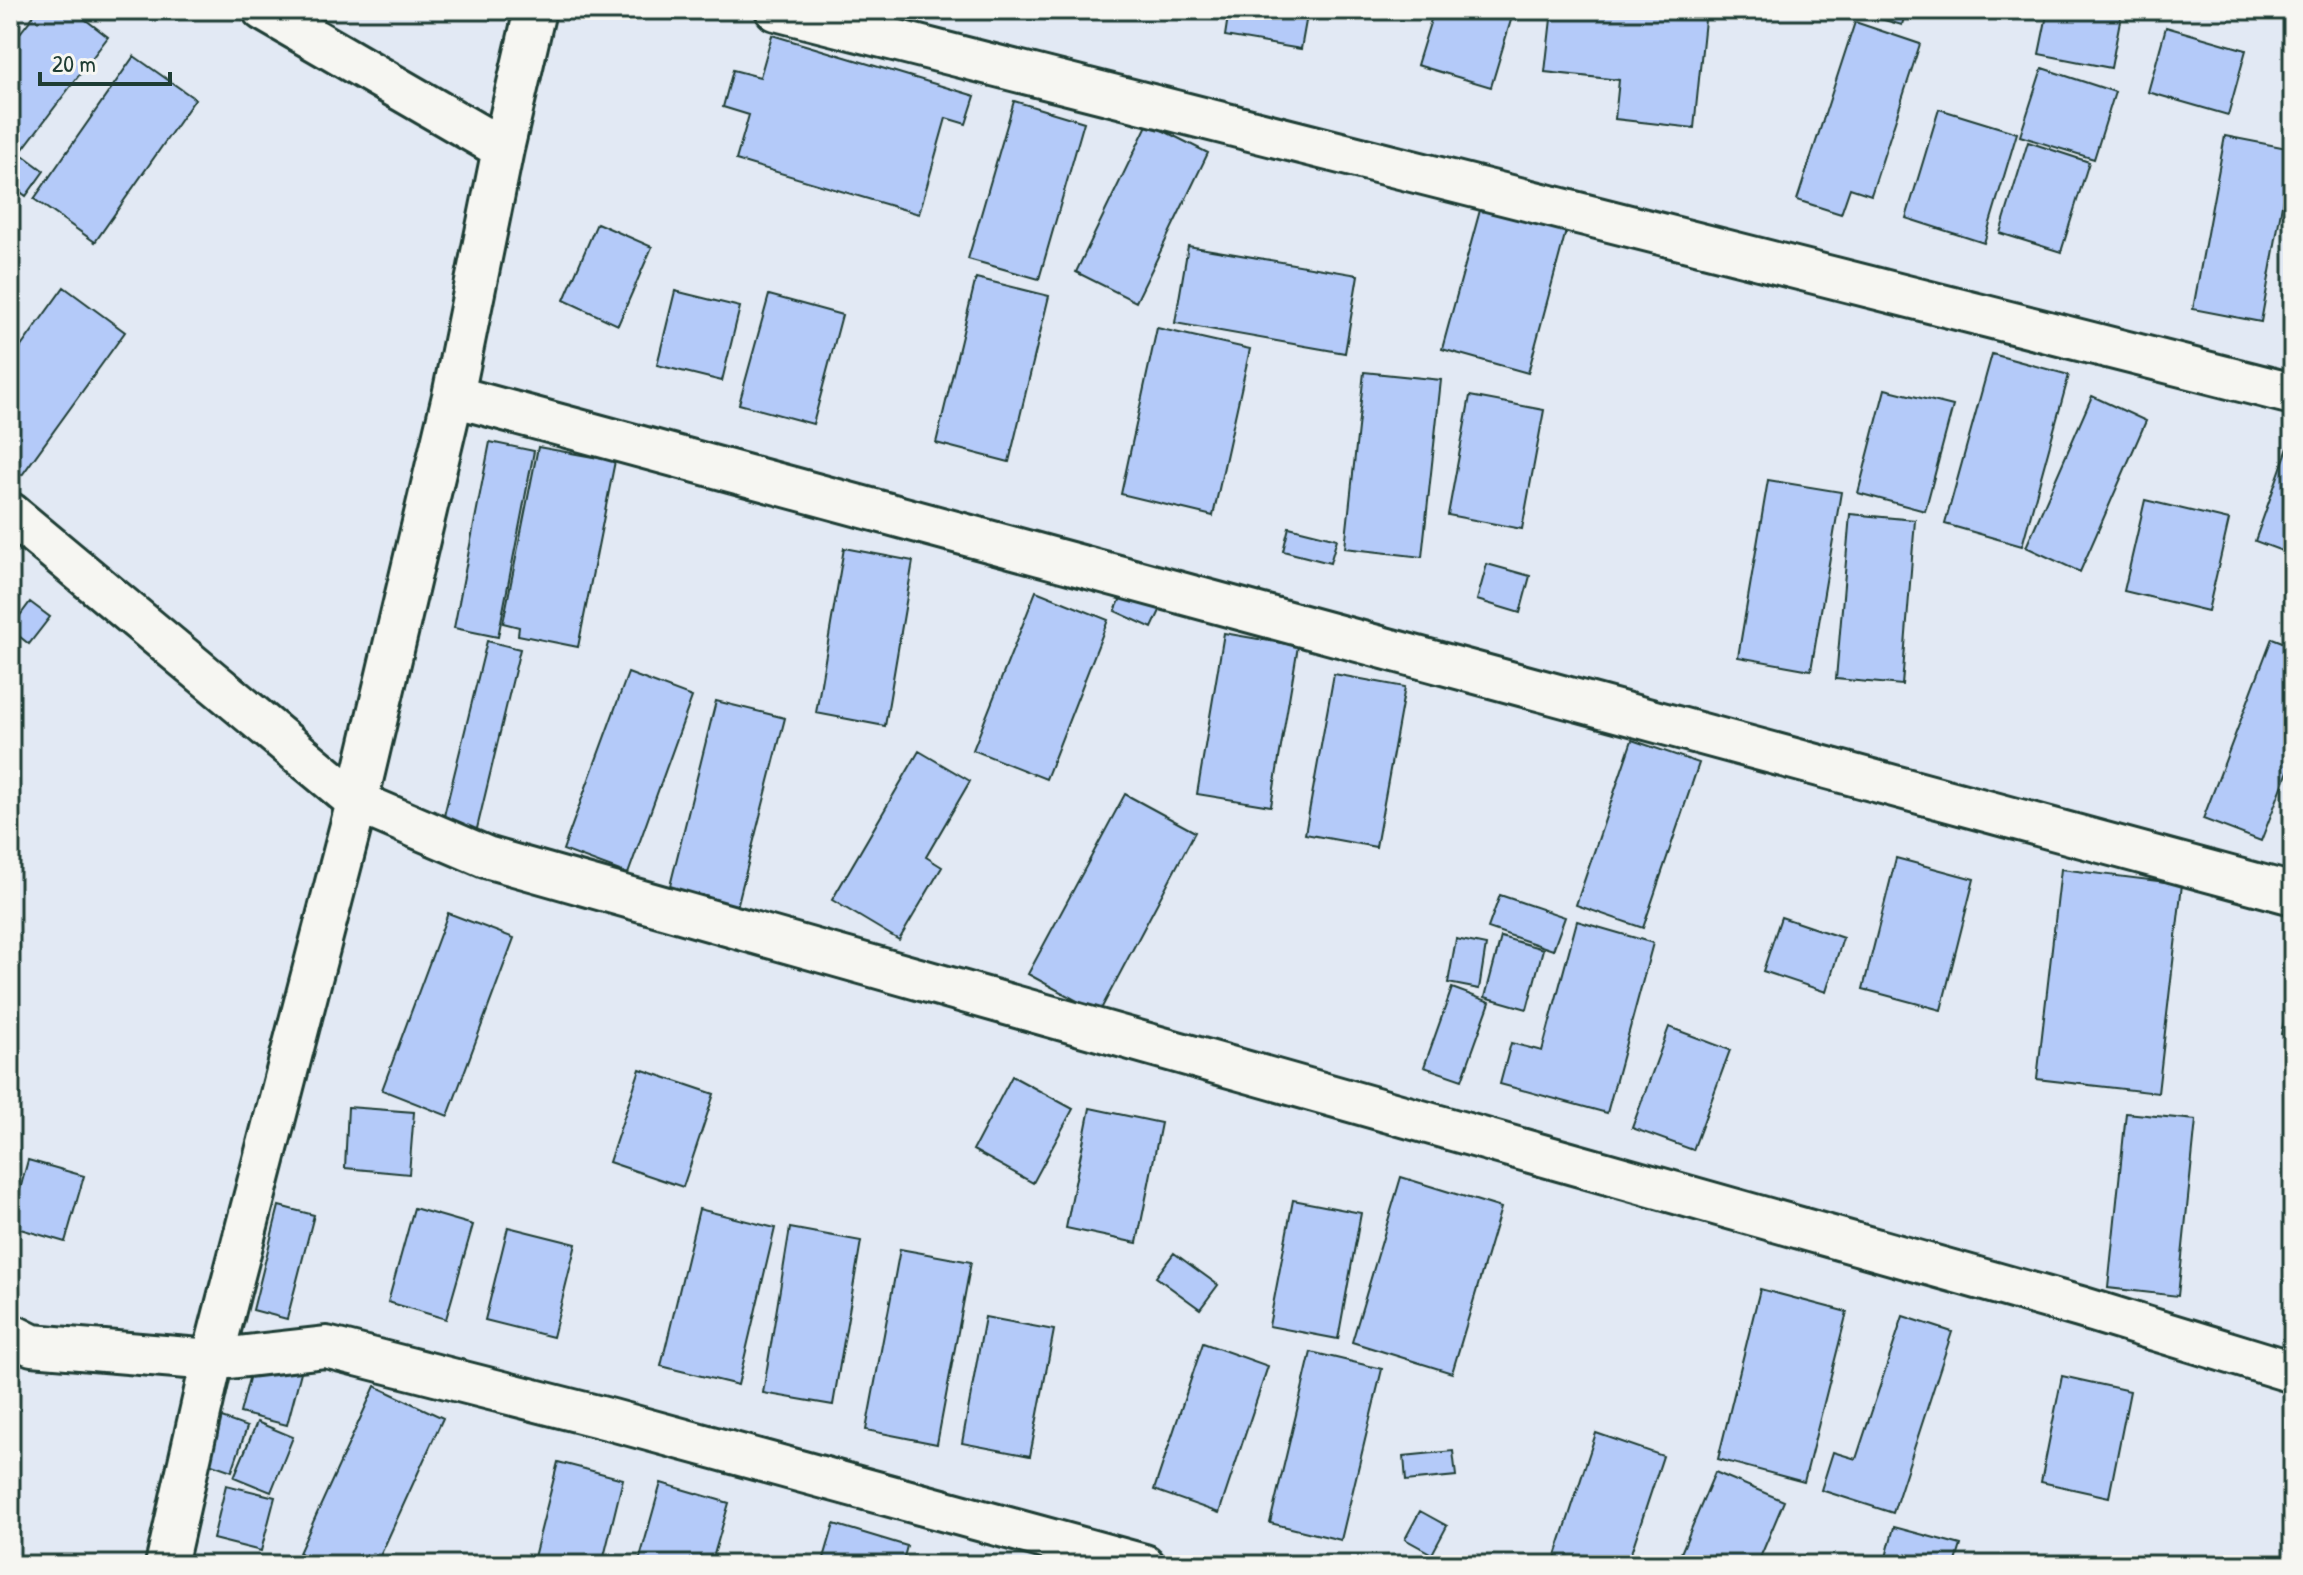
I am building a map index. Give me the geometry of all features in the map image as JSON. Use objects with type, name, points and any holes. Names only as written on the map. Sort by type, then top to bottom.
[{"type":"street","points":[[263,10],[503,149]]},
{"type":"street","points":[[166,1565],[212,1360],[357,802],[453,396],[503,149],[535,10]]},
{"type":"street","points":[[776,10],[2293,394]]},
{"type":"street","points":[[453,396],[2293,894]]},
{"type":"street","points":[[10,513],[357,802],[486,857],[2050,1298],[2293,1372]]},
{"type":"street","points":[[10,1334],[32,1345],[212,1360],[326,1347],[612,1420],[1144,1565]]},
{"type":"building","points":[[38,10],[73,10],[108,37],[10,166],[10,46]]},
{"type":"building","points":[[1166,10],[1224,10],[1224,16]]},
{"type":"building","points":[[1229,10],[1308,10],[1301,49],[1225,36]]},
{"type":"building","points":[[1434,10],[1514,10],[1491,87],[1417,65]]},
{"type":"building","points":[[1552,10],[1706,10],[1694,128],[1615,119],[1619,80],[1545,72]]},
{"type":"building","points":[[1848,10],[1906,10],[1902,25]]},
{"type":"building","points":[[2048,10],[2122,10],[2111,68],[2039,54]]},
{"type":"building","points":[[1855,22],[1920,44],[1871,195],[1850,188],[1841,214],[1797,200]]},
{"type":"building","points":[[2166,27],[2246,50],[2228,115],[2148,92]]},
{"type":"building","points":[[772,35],[975,96],[966,124],[946,118],[919,214],[736,160],[749,115],[723,107],[733,70],[760,77]]},
{"type":"building","points":[[134,56],[195,99],[95,242],[34,199]]},
{"type":"building","points":[[2042,68],[2115,92],[2094,159],[2020,136]]},
{"type":"building","points":[[1014,101],[1084,122],[1039,279],[968,259]]},
{"type":"building","points":[[1939,109],[2017,133],[1984,243],[1906,218]]},
{"type":"building","points":[[1148,123],[1208,153],[1136,302],[1076,272]]},
{"type":"building","points":[[2225,136],[2292,149],[2261,322],[2193,309]]},
{"type":"building","points":[[2028,142],[2089,162],[2061,252],[2000,233]]},
{"type":"building","points":[[24,156],[44,171],[26,196],[10,184],[10,176]]},
{"type":"building","points":[[1485,192],[1570,216],[1528,373],[1442,349]]},
{"type":"building","points":[[597,223],[652,247],[618,325],[564,300]]},
{"type":"building","points":[[1188,246],[1358,275],[1345,353],[1175,323]]},
{"type":"building","points":[[976,278],[1049,296],[1009,462],[936,443]]},
{"type":"building","points":[[64,287],[125,332],[22,475],[10,466],[10,362]]},
{"type":"building","points":[[675,291],[740,307],[722,381],[657,365]]},
{"type":"building","points":[[769,295],[842,315],[813,424],[739,404]]},
{"type":"building","points":[[1157,328],[1250,349],[1213,516],[1121,494]]},
{"type":"building","points":[[1992,354],[2069,375],[2022,546],[1945,524]]},
{"type":"building","points":[[1364,372],[1441,380],[1422,557],[1345,548]]},
{"type":"building","points":[[1885,389],[1953,406],[1925,511],[1858,493]]},
{"type":"building","points":[[1470,396],[1544,410],[1522,529],[1448,515]]},
{"type":"building","points":[[2092,396],[2146,421],[2080,572],[2026,547]]},
{"type":"building","points":[[490,442],[534,451],[498,637],[454,628]]},
{"type":"building","points":[[2289,445],[2293,446],[2293,555],[2255,541]]},
{"type":"building","points":[[538,447],[615,461],[578,647],[518,635],[519,627],[503,623]]},
{"type":"building","points":[[1768,480],[1841,492],[1811,670],[1738,657]]},
{"type":"building","points":[[2145,500],[2229,520],[2208,611],[2124,591]]},
{"type":"building","points":[[1850,514],[1915,520],[1902,685],[1836,679]]},
{"type":"building","points":[[1289,527],[1337,539],[1330,563],[1283,551]]},
{"type":"building","points":[[844,548],[913,561],[885,726],[816,713]]},
{"type":"building","points":[[1487,564],[1530,576],[1520,613],[1477,600]]},
{"type":"building","points":[[1127,585],[1164,602],[1152,628],[1115,611]]},
{"type":"building","points":[[1036,591],[1108,620],[1046,779],[973,750]]},
{"type":"building","points":[[30,602],[50,617],[29,644],[10,629]]},
{"type":"building","points":[[1224,633],[1298,646],[1271,806],[1197,794]]},
{"type":"building","points":[[2272,638],[2293,646],[2293,758],[2261,841],[2203,819]]},
{"type":"building","points":[[487,641],[520,649],[475,837],[441,828]]},
{"type":"building","points":[[628,673],[692,697],[628,874],[563,850]]},
{"type":"building","points":[[1334,674],[1405,687],[1376,847],[1305,834]]},
{"type":"building","points":[[716,701],[785,718],[736,911],[668,894]]},
{"type":"building","points":[[1632,740],[1699,763],[1643,928],[1576,905]]},
{"type":"building","points":[[919,751],[970,781],[926,857],[942,867],[899,940],[832,900]]},
{"type":"building","points":[[1125,794],[1195,832],[1099,1013],[1028,974]]},
{"type":"building","points":[[1896,858],[1974,879],[1941,1010],[1863,989]]},
{"type":"building","points":[[2061,869],[2182,884],[2158,1093],[2037,1079]]},
{"type":"building","points":[[1500,895],[1565,917],[1553,950],[1488,928]]},
{"type":"building","points":[[448,913],[514,938],[448,1116],[382,1090]]},
{"type":"building","points":[[1781,917],[1843,938],[1826,992],[1763,971]]},
{"type":"building","points":[[1577,921],[1653,943],[1607,1113],[1500,1084],[1511,1043],[1542,1051]]},
{"type":"building","points":[[1501,937],[1543,949],[1527,1009],[1485,997]]},
{"type":"building","points":[[1456,939],[1486,945],[1479,989],[1448,983]]},
{"type":"building","points":[[2293,983],[2293,1037],[2281,1034]]},
{"type":"building","points":[[1452,988],[1490,1002],[1462,1080],[1424,1067]]},
{"type":"building","points":[[1669,1027],[1730,1050],[1693,1150],[1632,1128]]},
{"type":"building","points":[[640,1069],[714,1094],[683,1187],[609,1162]]},
{"type":"building","points":[[1012,1076],[1073,1109],[1033,1183],[973,1150]]},
{"type":"building","points":[[348,1107],[414,1112],[409,1174],[345,1168]]},
{"type":"building","points":[[1090,1108],[1161,1123],[1137,1243],[1066,1228]]},
{"type":"building","points":[[2126,1113],[2196,1120],[2178,1296],[2108,1288]]},
{"type":"building","points":[[28,1160],[84,1176],[65,1242],[10,1226]]},
{"type":"building","points":[[1401,1177],[1501,1208],[1452,1373],[1352,1342]]},
{"type":"building","points":[[1293,1200],[1361,1213],[1338,1339],[1269,1326]]},
{"type":"building","points":[[279,1206],[314,1215],[287,1319],[253,1310]]},
{"type":"building","points":[[414,1208],[473,1225],[446,1319],[388,1302]]},
{"type":"building","points":[[699,1209],[775,1228],[738,1385],[661,1366]]},
{"type":"building","points":[[508,1227],[576,1244],[553,1337],[485,1320]]},
{"type":"building","points":[[790,1228],[861,1241],[833,1405],[763,1393]]},
{"type":"building","points":[[900,1249],[971,1262],[937,1444],[866,1430]]},
{"type":"building","points":[[1174,1253],[1218,1285],[1200,1309],[1156,1277]]},
{"type":"building","points":[[1760,1289],[1847,1312],[1804,1482],[1718,1459]]},
{"type":"building","points":[[1903,1316],[1952,1332],[1893,1513],[1821,1490],[1833,1452],[1856,1459]]},
{"type":"building","points":[[985,1317],[1054,1330],[1030,1456],[962,1443]]},
{"type":"building","points":[[1203,1343],[1268,1366],[1219,1513],[1154,1490]]},
{"type":"building","points":[[1311,1352],[1382,1369],[1341,1540],[1270,1523]]},
{"type":"building","points":[[254,1359],[301,1372],[287,1425],[240,1413]]},
{"type":"building","points":[[2062,1376],[2130,1391],[2109,1497],[2041,1482]]},
{"type":"building","points":[[375,1386],[443,1418],[376,1565],[326,1565],[299,1553]]},
{"type":"building","points":[[219,1417],[247,1427],[232,1471],[203,1461]]},
{"type":"building","points":[[257,1422],[293,1437],[271,1492],[234,1477]]},
{"type":"building","points":[[1596,1433],[1663,1456],[1627,1565],[1553,1565]]},
{"type":"building","points":[[1453,1451],[1456,1476],[1406,1481],[1404,1456]]},
{"type":"building","points":[[558,1462],[623,1479],[602,1565],[532,1565]]},
{"type":"building","points":[[1715,1472],[1784,1501],[1757,1565],[1676,1565]]},
{"type":"building","points":[[661,1483],[729,1503],[711,1565],[638,1565]]},
{"type":"building","points":[[226,1485],[275,1497],[261,1551],[213,1539]]},
{"type":"building","points":[[1420,1511],[1447,1526],[1432,1554],[1405,1539]]},
{"type":"building","points":[[834,1524],[907,1546],[902,1565],[822,1565]]},
{"type":"building","points":[[1894,1527],[1961,1545],[1955,1565],[1884,1565]]}]
